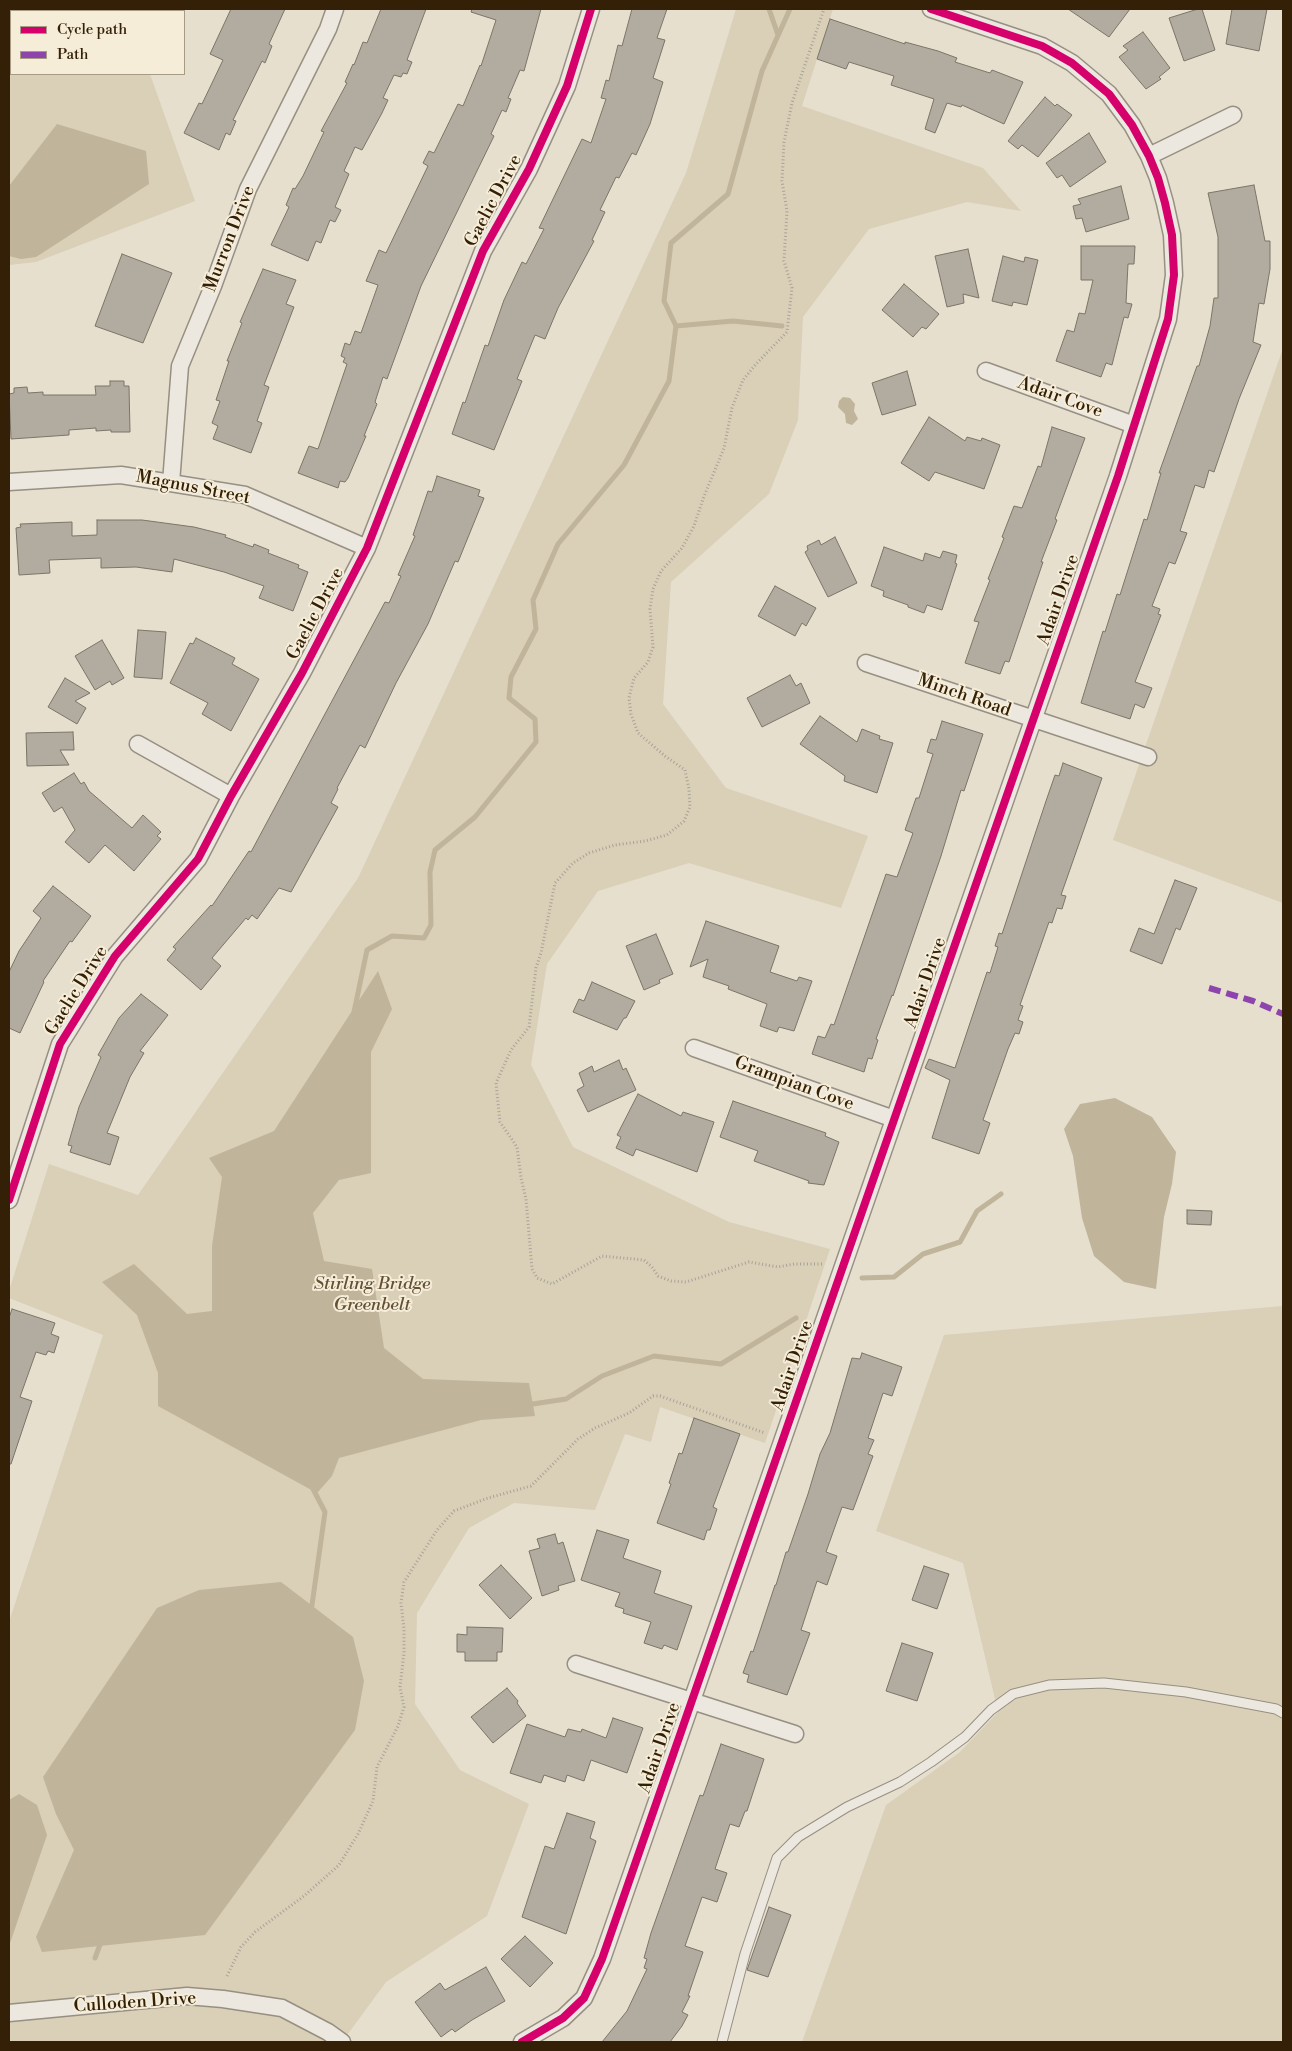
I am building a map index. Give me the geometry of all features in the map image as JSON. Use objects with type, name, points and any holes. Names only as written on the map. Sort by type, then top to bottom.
[{"type":"street","name":"Murron Drive","points":[[170,482],[180,366],[214,286],[248,189],[328,29],[335,9]]},
{"type":"street","name":"Gaelic Drive","points":[[9,1200],[60,1044],[115,956],[198,859],[230,796],[302,673],[367,548],[483,251],[533,160],[567,86],[592,9]]},
{"type":"street","name":"Adair Drive","points":[[522,2042],[562,2018],[584,1998],[602,1959],[1033,720],[1134,426],[1168,320],[1174,275],[1172,235],[1158,178],[1149,156],[1132,125],[1109,94],[1072,63],[1042,46],[931,9]]},
{"type":"street","points":[[1149,156],[1232,115]]},
{"type":"street","name":"Adair Cove","points":[[986,371],[1134,426]]},
{"type":"street","name":"Magnus Street","points":[[9,482],[121,475],[245,495],[367,548]]},
{"type":"street","name":"Minch Road","points":[[866,663],[1148,757]]},
{"type":"street","points":[[138,744],[230,796]]},
{"type":"street","name":"Grampian Cove","points":[[694,1048],[894,1119]]},
{"type":"street","points":[[576,1664],[795,1734]]},
{"type":"street","name":"Culloden Drive","points":[[9,2013],[187,1996],[223,1999],[282,2008],[328,2032],[342,2042]]},
{"type":"lane","points":[[722,2042],[745,1954],[777,1858],[798,1837],[847,1807],[900,1782],[931,1762],[965,1737],[990,1710],[1013,1694],[1049,1685],[1104,1683],[1186,1692],[1276,1709],[1283,1713]]},
{"type":"path","points":[[822,1264],[794,1264],[778,1267],[749,1262],[686,1282],[672,1281],[658,1276],[652,1266],[644,1260],[602,1256],[552,1284],[537,1278],[532,1269],[526,1199],[517,1148],[500,1122],[496,1083],[511,1050],[529,1027],[536,968],[541,953],[555,883],[573,863],[589,853],[615,845],[645,841],[667,835],[684,821],[690,807],[689,789],[684,770],[638,733],[631,714],[629,698],[634,678],[648,662],[653,647],[650,609],[653,589],[661,571],[682,548],[694,526],[703,498],[724,448],[732,408],[743,380],[787,332],[792,288],[784,261],[788,219],[782,182],[784,142],[792,103],[824,9]]},
{"type":"path","points":[[227,1976],[242,1946],[255,1932],[304,1896],[339,1865],[358,1834],[373,1801],[377,1767],[398,1726],[404,1707],[400,1687],[404,1653],[401,1602],[404,1582],[436,1530],[454,1511],[488,1498],[531,1486],[578,1439],[595,1428],[630,1413],[653,1396],[660,1396],[765,1433]]},
{"type":"green space","points":[[9,9],[127,9],[10,10],[10,75],[150,75],[195,201],[36,262],[9,265]]},
{"type":"green space","name":"Stirling Bridge Greenbelt","points":[[736,9],[833,9],[802,106],[983,168],[1021,211],[967,202],[869,229],[803,317],[798,420],[769,494],[671,582],[663,704],[726,788],[868,836],[841,908],[689,863],[598,891],[547,964],[531,1065],[573,1147],[729,1222],[830,1249],[765,1443],[660,1407],[651,1442],[625,1434],[595,1510],[514,1503],[469,1528],[417,1613],[415,1704],[460,1770],[529,1804],[487,1916],[386,1982],[342,2042],[9,2042],[9,1622],[103,1335],[9,1298],[9,1291],[49,1164],[138,1195],[358,878],[686,173]]},
{"type":"green space","points":[[1283,348],[1283,903],[1113,840]]},
{"type":"green space","points":[[1283,1306],[1283,2042],[802,2042],[886,1805],[960,1752],[998,1712],[963,1563],[876,1531],[944,1335]]},
{"type":"shaded area","points":[[57,124],[146,151],[149,184],[36,257],[21,259],[9,256],[9,186]]},
{"type":"shaded area","points":[[843,397],[850,398],[855,404],[854,411],[858,419],[852,425],[846,423],[845,414],[838,407],[839,401]]},
{"type":"shaded area","points":[[378,971],[392,1009],[371,1052],[371,1173],[339,1180],[313,1213],[324,1261],[372,1269],[384,1348],[423,1379],[529,1383],[535,1416],[481,1420],[339,1458],[332,1476],[317,1493],[158,1406],[158,1373],[137,1315],[102,1282],[134,1264],[187,1314],[212,1311],[212,1246],[222,1177],[209,1158],[274,1131]]},
{"type":"shaded area","points":[[1115,1098],[1152,1117],[1176,1152],[1172,1184],[1164,1217],[1156,1289],[1124,1282],[1094,1256],[1082,1218],[1073,1156],[1064,1129],[1080,1104]]},
{"type":"shaded area","points":[[281,1582],[353,1637],[364,1681],[355,1730],[205,1935],[42,1952],[36,1937],[74,1850],[56,1814],[43,1777],[157,1608],[199,1590]]},
{"type":"shaded area","points":[[19,1794],[37,1805],[47,1835],[9,1946],[9,1800]]},
{"type":"building","points":[[231,9],[285,9],[269,44],[272,46],[265,63],[262,61],[233,120],[236,121],[230,135],[226,133],[219,150],[184,133],[199,103],[202,104],[223,60],[210,54]]},
{"type":"building","points":[[381,9],[426,9],[407,60],[412,62],[407,74],[403,73],[401,77],[394,75],[383,98],[388,100],[362,150],[355,147],[344,171],[349,174],[335,207],[341,210],[335,222],[330,220],[321,243],[316,241],[308,261],[271,245],[289,207],[286,205],[293,188],[295,189],[303,176],[324,132],[321,131],[347,83],[345,82],[363,42],[367,43]]},
{"type":"building","points":[[472,9],[541,9],[524,71],[520,70],[508,98],[511,99],[506,112],[502,110],[491,134],[494,136],[421,286],[387,379],[383,377],[375,402],[377,404],[364,436],[366,436],[348,478],[345,482],[340,481],[338,488],[298,473],[309,446],[318,449],[347,364],[343,362],[345,358],[341,356],[345,343],[350,345],[355,331],[361,333],[378,285],[366,281],[379,250],[386,253],[428,166],[423,163],[429,151],[434,153],[458,104],[463,106],[481,66],[496,20],[471,12]]},
{"type":"building","points":[[632,9],[667,9],[657,38],[665,40],[653,78],[663,82],[650,124],[636,155],[632,153],[619,178],[616,177],[600,210],[605,212],[592,240],[594,241],[558,308],[545,339],[535,335],[517,379],[522,381],[494,450],[452,434],[485,345],[488,346],[504,300],[522,262],[526,264],[544,229],[539,228],[582,139],[591,143],[606,99],[601,98],[606,80],[609,81],[618,45],[622,46]]},
{"type":"building","points":[[1068,9],[1130,9],[1109,37]]},
{"type":"building","points":[[1202,9],[1215,50],[1184,61],[1169,18]]},
{"type":"building","points":[[1232,9],[1267,9],[1259,51],[1226,44]]},
{"type":"building","points":[[830,19],[905,44],[905,42],[938,51],[957,58],[955,62],[990,73],[992,70],[1023,82],[1004,124],[962,105],[961,107],[947,103],[935,133],[925,129],[934,99],[891,85],[894,76],[849,62],[846,69],[817,59]]},
{"type":"building","points":[[1143,32],[1170,68],[1159,77],[1161,79],[1146,89],[1119,57],[1128,50],[1123,46]]},
{"type":"building","points":[[1045,97],[1055,106],[1057,104],[1072,115],[1038,157],[1022,145],[1018,149],[1008,141]]},
{"type":"building","points":[[1089,133],[1106,162],[1070,187],[1062,175],[1057,178],[1046,163]]},
{"type":"building","points":[[1254,185],[1265,241],[1270,241],[1270,269],[1264,304],[1259,303],[1253,342],[1261,345],[1239,399],[1214,472],[1209,470],[1204,488],[1195,485],[1180,531],[1187,533],[1175,564],[1169,562],[1152,606],[1160,609],[1158,614],[1161,615],[1135,682],[1152,688],[1144,708],[1135,704],[1130,719],[1081,703],[1103,631],[1105,632],[1117,594],[1120,595],[1144,519],[1147,520],[1161,473],[1159,473],[1197,366],[1199,366],[1210,326],[1214,298],[1218,298],[1218,237],[1208,193]]},
{"type":"building","points":[[1121,186],[1129,219],[1086,232],[1082,218],[1076,219],[1073,206],[1081,204],[1078,199]]},
{"type":"building","points":[[1081,246],[1135,246],[1134,264],[1128,264],[1126,303],[1132,304],[1128,318],[1124,317],[1112,365],[1106,363],[1101,377],[1056,361],[1067,330],[1074,332],[1079,313],[1085,314],[1093,280],[1081,280]]},
{"type":"building","points":[[968,249],[979,298],[963,294],[964,303],[947,307],[935,256]]},
{"type":"building","points":[[122,254],[172,273],[143,343],[95,326]]},
{"type":"building","points":[[1003,256],[1024,262],[1025,257],[1038,260],[1027,305],[1013,302],[1012,306],[992,301]]},
{"type":"building","points":[[263,269],[296,280],[286,304],[294,307],[264,385],[269,387],[257,421],[262,423],[251,453],[213,439],[218,426],[212,423],[220,401],[216,400],[229,361],[227,361],[242,323],[240,322]]},
{"type":"building","points":[[904,284],[939,314],[926,329],[922,327],[913,337],[882,310]]},
{"type":"building","points":[[907,371],[916,405],[882,415],[872,383]]},
{"type":"building","points":[[110,381],[124,381],[124,386],[129,386],[130,432],[96,431],[96,428],[69,430],[69,435],[11,439],[9,394],[14,393],[14,388],[27,387],[28,393],[43,392],[43,395],[96,395],[95,386],[110,386]]},
{"type":"building","points":[[929,417],[965,441],[967,437],[981,441],[982,438],[1000,445],[984,489],[935,472],[929,481],[901,463]]},
{"type":"building","points":[[1052,427],[1085,438],[1055,519],[1057,520],[1041,562],[1043,562],[1009,662],[1005,661],[1000,674],[965,663],[979,622],[974,621],[1004,538],[1002,537],[1014,506],[1022,508],[1038,466],[1041,467]]},
{"type":"building","points":[[437,476],[480,490],[478,496],[484,498],[458,562],[455,561],[428,624],[396,683],[365,748],[360,745],[337,788],[331,803],[338,807],[291,892],[279,888],[257,919],[252,915],[248,920],[246,918],[212,958],[221,966],[201,990],[167,960],[176,949],[173,947],[212,906],[249,851],[251,852],[385,602],[389,603],[401,576],[398,575],[415,536],[413,535],[428,491],[432,492]]},
{"type":"building","points":[[97,520],[142,520],[194,527],[226,535],[225,537],[253,547],[254,544],[269,550],[268,553],[299,565],[298,568],[308,572],[293,611],[259,598],[264,586],[224,572],[174,559],[172,572],[136,567],[101,568],[101,558],[49,560],[50,573],[19,575],[16,528],[21,527],[20,524],[72,522],[72,536],[97,535]]},
{"type":"building","points":[[835,537],[857,583],[828,597],[805,552],[808,550],[807,546],[819,540],[821,545]]},
{"type":"building","points":[[884,547],[923,561],[925,553],[940,558],[943,551],[957,555],[955,563],[957,564],[942,610],[927,605],[924,613],[883,596],[884,591],[871,586]]},
{"type":"building","points":[[775,586],[816,608],[806,626],[802,623],[795,636],[758,616]]},
{"type":"building","points":[[138,630],[166,632],[162,679],[134,677]]},
{"type":"building","points":[[196,638],[235,658],[232,664],[259,679],[231,731],[202,714],[208,703],[170,683],[190,643],[193,644]]},
{"type":"building","points":[[102,640],[124,678],[112,685],[110,681],[95,690],[75,656]]},
{"type":"building","points":[[790,675],[796,686],[801,683],[810,703],[762,727],[747,698]]},
{"type":"building","points":[[65,678],[90,693],[75,701],[86,708],[77,724],[48,707]]},
{"type":"building","points":[[820,716],[857,742],[862,729],[880,736],[879,739],[893,743],[877,793],[844,781],[845,776],[800,744]]},
{"type":"building","points":[[942,721],[983,734],[964,791],[961,790],[941,856],[893,996],[876,1039],[878,1040],[872,1059],[868,1058],[864,1072],[812,1054],[818,1036],[825,1038],[831,1024],[834,1025],[886,874],[897,877],[913,833],[905,830],[916,798],[919,798],[933,754],[927,752],[931,739],[936,740]]},
{"type":"building","points":[[73,732],[74,750],[60,750],[69,765],[27,766],[26,733]]},
{"type":"building","points":[[1063,763],[1102,778],[1061,895],[1066,896],[1062,909],[1057,908],[1052,923],[1049,922],[1020,1005],[1023,1006],[1018,1020],[1023,1022],[1019,1034],[1015,1033],[1008,1049],[983,1120],[990,1123],[979,1154],[932,1138],[950,1080],[925,1068],[929,1059],[955,1068],[987,972],[990,973],[998,947],[995,946],[999,933],[1002,934],[1055,775],[1059,776]]},
{"type":"building","points":[[74,773],[81,784],[84,782],[89,791],[132,828],[143,815],[161,832],[157,836],[161,839],[134,871],[105,845],[89,863],[65,842],[75,830],[62,807],[54,812],[42,793]]},
{"type":"building","points":[[1175,880],[1197,888],[1180,930],[1176,928],[1162,964],[1130,951],[1139,928],[1154,934]]},
{"type":"building","points":[[53,886],[91,916],[72,942],[70,941],[43,981],[20,1033],[9,1028],[9,972],[19,951],[41,918],[33,911]]},
{"type":"building","points":[[706,921],[779,946],[770,972],[797,981],[799,977],[812,981],[794,1031],[779,1027],[777,1032],[760,1026],[767,1004],[728,989],[729,986],[703,977],[708,959],[690,967]]},
{"type":"building","points":[[656,934],[673,974],[659,980],[660,983],[644,990],[626,946]]},
{"type":"building","points":[[592,982],[635,1001],[617,1030],[573,1012],[579,999],[584,1001]]},
{"type":"building","points":[[141,994],[168,1015],[140,1051],[144,1053],[130,1077],[107,1133],[119,1137],[110,1165],[70,1152],[72,1146],[68,1145],[79,1107],[101,1057],[98,1055],[119,1018]]},
{"type":"building","points":[[619,1060],[623,1070],[626,1068],[636,1090],[588,1112],[577,1090],[584,1086],[579,1073],[592,1066],[594,1072]]},
{"type":"building","points":[[638,1094],[681,1116],[683,1112],[714,1122],[697,1172],[636,1149],[633,1156],[616,1148],[621,1137],[617,1135]]},
{"type":"building","points":[[733,1101],[826,1133],[825,1136],[839,1142],[824,1185],[808,1183],[809,1181],[754,1161],[758,1151],[720,1137]]},
{"type":"building","points":[[1187,1210],[1212,1211],[1211,1225],[1187,1224]]},
{"type":"building","points":[[12,1309],[55,1323],[51,1334],[59,1337],[54,1353],[48,1351],[46,1355],[36,1352],[20,1397],[32,1401],[11,1464],[9,1464],[9,1318]]},
{"type":"building","points":[[862,1353],[902,1367],[892,1396],[883,1393],[868,1438],[874,1440],[868,1454],[873,1456],[853,1510],[842,1507],[826,1552],[837,1556],[827,1585],[817,1581],[801,1630],[810,1633],[787,1695],[747,1682],[749,1675],[743,1673],[751,1651],[753,1652],[820,1454],[830,1433],[852,1358],[860,1359]]},
{"type":"building","points":[[694,1418],[740,1434],[713,1507],[717,1509],[710,1530],[707,1530],[704,1540],[657,1523],[671,1484],[669,1483],[679,1453],[682,1454]]},
{"type":"building","points":[[597,1530],[629,1540],[623,1558],[661,1571],[654,1593],[692,1606],[677,1650],[664,1645],[662,1649],[644,1643],[651,1622],[623,1613],[624,1609],[615,1606],[620,1593],[581,1580]]},
{"type":"building","points":[[555,1534],[558,1544],[563,1542],[575,1581],[558,1586],[559,1590],[542,1596],[529,1551],[540,1548],[537,1539]]},
{"type":"building","points":[[501,1565],[532,1598],[510,1619],[479,1585]]},
{"type":"building","points":[[924,1566],[949,1574],[937,1609],[912,1600]]},
{"type":"building","points":[[467,1627],[503,1628],[502,1652],[497,1652],[497,1661],[465,1661],[465,1652],[457,1652],[457,1634],[467,1635]]},
{"type":"building","points":[[902,1643],[933,1653],[917,1701],[886,1691]]},
{"type":"building","points":[[507,1688],[518,1701],[517,1703],[526,1716],[493,1743],[471,1717]]},
{"type":"building","points":[[613,1718],[643,1728],[627,1773],[591,1760],[584,1781],[567,1775],[565,1782],[544,1775],[541,1783],[510,1773],[527,1724],[565,1737],[568,1729],[581,1732],[582,1729],[606,1738]]},
{"type":"building","points":[[721,1744],[764,1759],[747,1811],[745,1811],[739,1827],[730,1824],[715,1869],[727,1873],[717,1902],[702,1897],[685,1946],[703,1952],[688,1996],[690,1996],[682,2012],[688,2015],[670,2042],[602,2042],[627,2011],[647,1969],[644,1968],[647,1959],[644,1958],[651,1933],[700,1795],[703,1796]]},
{"type":"building","points":[[567,1813],[595,1822],[590,1838],[596,1841],[566,1934],[522,1917],[545,1846],[554,1849]]},
{"type":"building","points":[[769,1907],[791,1915],[768,1977],[747,1970]]},
{"type":"building","points":[[525,1936],[553,1963],[530,1987],[501,1959]]},
{"type":"building","points":[[486,1967],[505,2001],[455,2032],[452,2029],[441,2037],[415,2002],[440,1983],[445,1990]]},
{"type":"waterway","points":[[769,9],[778,35]]},
{"type":"waterway","points":[[354,1012],[367,950],[392,936],[424,938],[431,925],[430,872],[435,850],[475,817],[536,742],[535,719],[509,698],[511,677],[536,629],[533,600],[558,544],[624,465],[669,381],[676,326],[664,301],[671,243],[728,194],[762,71],[790,9]]},
{"type":"waterway","points":[[676,326],[733,321],[782,326]]},
{"type":"waterway","points":[[862,1278],[894,1277],[923,1254],[960,1242],[977,1211],[1001,1194]]},
{"type":"waterway","points":[[526,1405],[566,1399],[602,1376],[654,1356],[721,1364],[796,1318]]},
{"type":"waterway","points":[[311,1612],[325,1512],[312,1487]]},
{"type":"waterway","points":[[95,1958],[101,1942]]},
{"type":"marked path","points":[[1209,988],[1253,1001],[1283,1014]]},
{"type":"cycle path","points":[[9,1200],[60,1044],[115,956],[198,859],[231,796],[302,673],[367,548],[483,251],[529,169],[567,86],[591,9]]},
{"type":"cycle path","points":[[522,2042],[563,2018],[584,1998],[602,1959],[1118,476],[1168,319],[1174,275],[1172,235],[1165,203],[1149,156],[1132,125],[1109,94],[1072,63],[1042,46],[931,9]]}]
